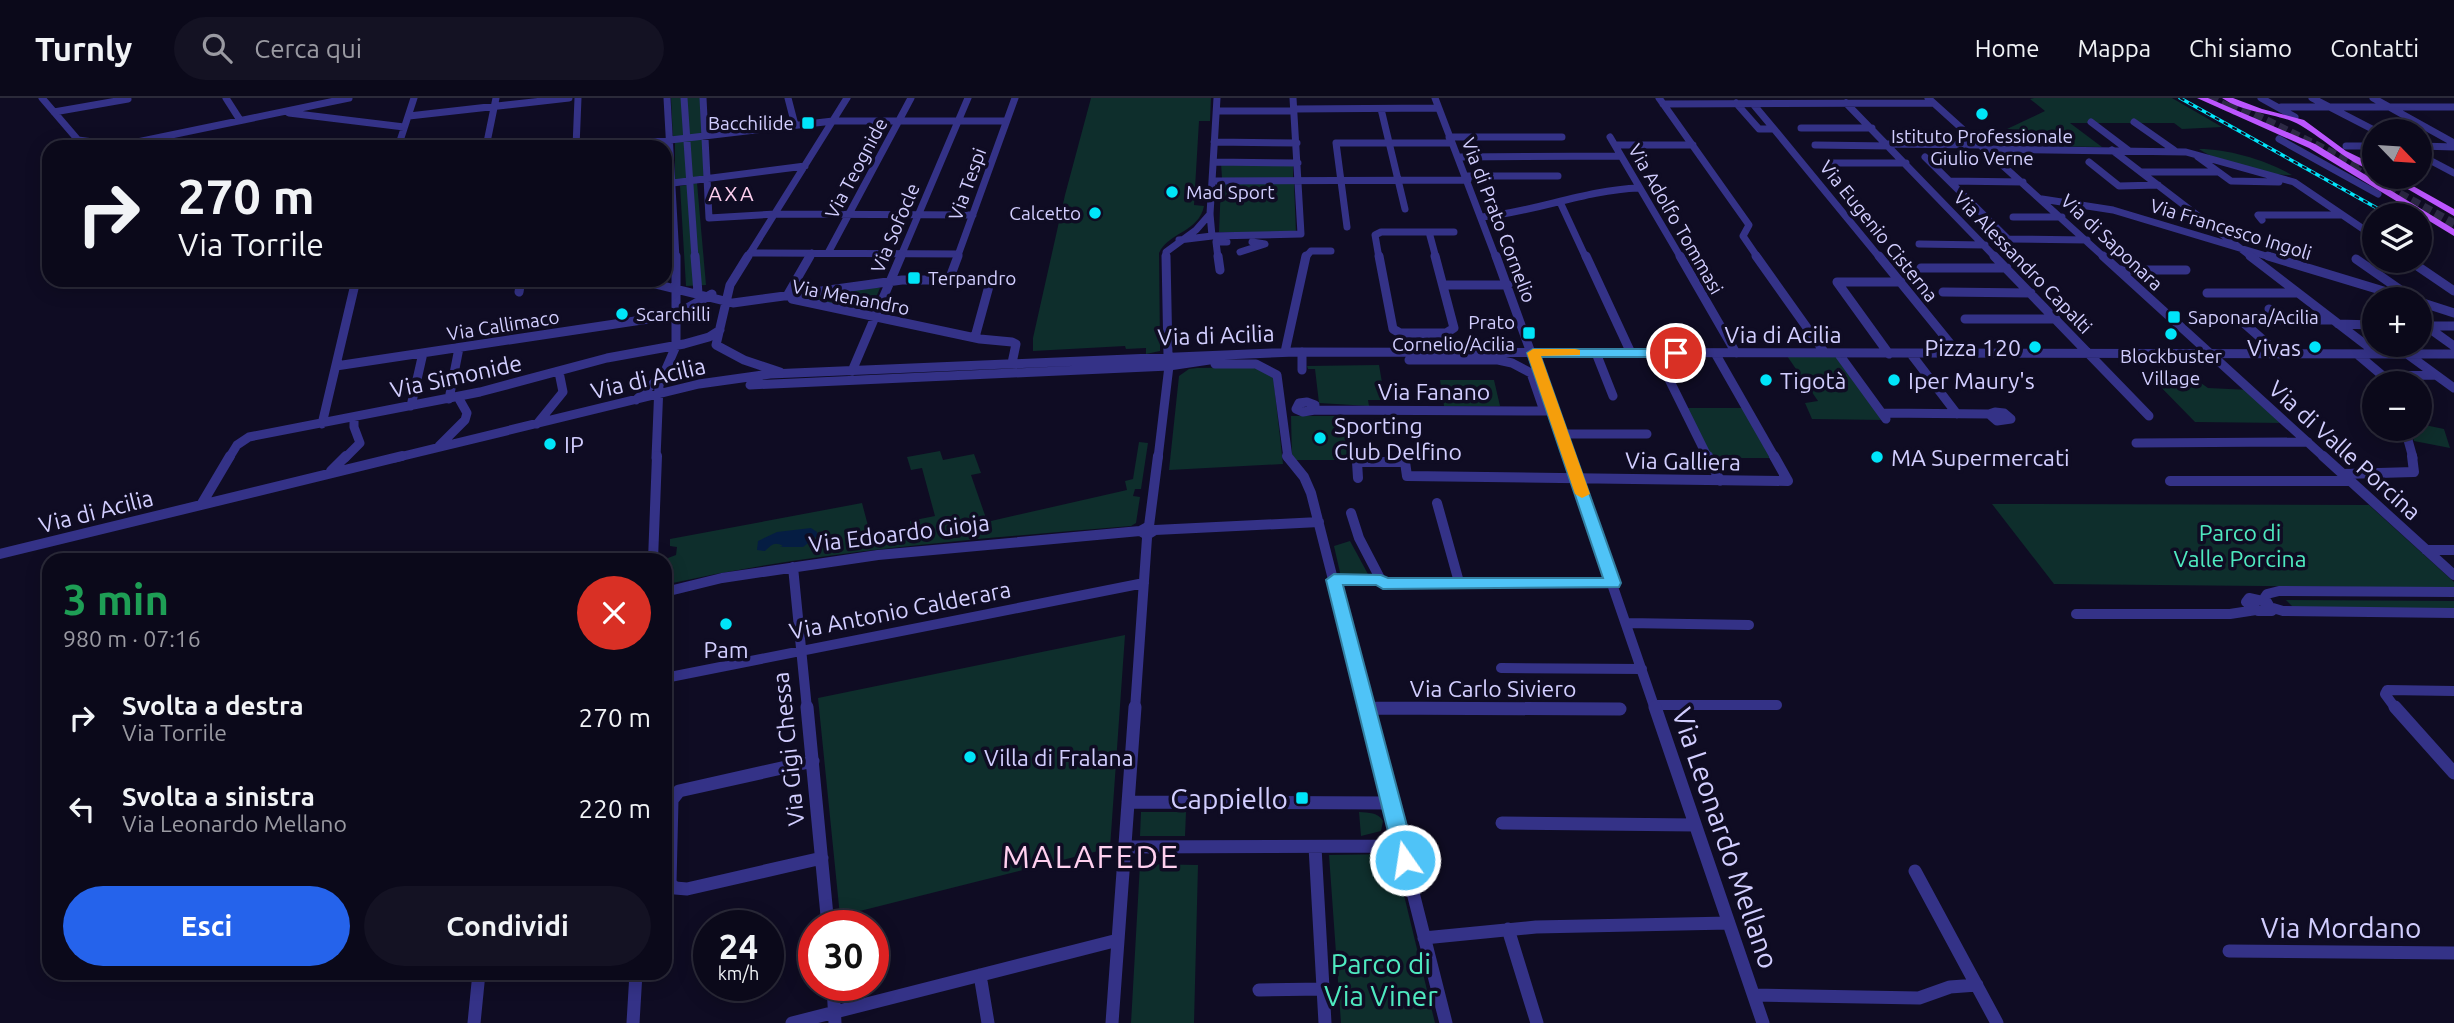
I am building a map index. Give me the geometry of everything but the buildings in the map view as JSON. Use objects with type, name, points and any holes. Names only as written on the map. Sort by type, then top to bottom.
[{"type":"main road","points":[[2201,98],[2257,121],[2277,119]]},
{"type":"main road","points":[[2226,98],[2277,119],[2362,161]]},
{"type":"main road","points":[[2236,103],[2257,121],[2277,119]]},
{"type":"main road","points":[[2277,119],[2293,138],[2383,187],[2454,233]]},
{"type":"main road","points":[[2412,189],[2454,213]]},
{"type":"street","points":[[43,98],[78,140]]},
{"type":"street","points":[[226,98],[240,120]]},
{"type":"street","points":[[146,140],[349,98]]},
{"type":"street","points":[[400,140],[414,98]]},
{"type":"street","points":[[487,140],[496,98]]},
{"type":"street","points":[[409,116],[569,98]]},
{"type":"street","points":[[576,140],[578,98]]},
{"type":"street","points":[[667,98],[668,140],[833,121],[1006,121]]},
{"type":"street","points":[[684,98],[698,293]]},
{"type":"street","points":[[703,98],[709,218],[776,214],[973,215]]},
{"type":"street","points":[[788,98],[795,125]]},
{"type":"street","points":[[782,373],[744,360],[716,345],[725,302],[730,285],[847,98]]},
{"type":"street","name":"Via Teognide","points":[[828,253],[911,98]]},
{"type":"street","name":"Via Sofocle","points":[[852,371],[968,98]]},
{"type":"street","name":"Via Tespi","points":[[949,280],[1015,98]]},
{"type":"street","points":[[1212,236],[1210,214],[1217,98]]},
{"type":"street","points":[[1220,270],[1216,242],[1301,234],[1293,98]]},
{"type":"street","name":"Via di Prato Cornelio","points":[[1435,98],[1533,353]]},
{"type":"street","points":[[1809,98],[1815,104]]},
{"type":"street","points":[[2261,98],[2277,119],[2279,139]]},
{"type":"street","points":[[2312,98],[2362,123]]},
{"type":"street","points":[[2373,98],[2454,145]]},
{"type":"street","points":[[2398,98],[2407,107]]},
{"type":"street","points":[[54,112],[128,99]]},
{"type":"street","points":[[1661,101],[1815,104],[1930,100]]},
{"type":"street","name":"Via di Saponara","points":[[1930,100],[2211,354]]},
{"type":"street","points":[[1661,101],[1749,225],[1744,239],[1825,353]]},
{"type":"street","points":[[1735,101],[1759,129],[1774,130]]},
{"type":"street","name":"Via Alessandro Capalti","points":[[1846,103],[2149,416]]},
{"type":"street","name":"Via Eugenio Cisterna","points":[[1753,104],[1958,353]]},
{"type":"street","points":[[2277,119],[2334,107],[2454,107]]},
{"type":"street","points":[[2437,107],[2454,116]]},
{"type":"street","points":[[1381,108],[1405,209]]},
{"type":"street","points":[[1216,111],[1438,108]]},
{"type":"street","points":[[279,112],[404,127]]},
{"type":"street","points":[[2277,119],[2295,117]]},
{"type":"street","points":[[2091,122],[2129,150]]},
{"type":"street","points":[[2134,122],[2174,150]]},
{"type":"street","points":[[1801,128],[1872,128]]},
{"type":"street","name":"Via Adolfo Tommasi","points":[[1610,136],[1736,353]]},
{"type":"street","points":[[1347,227],[1336,143],[1562,137]]},
{"type":"street","points":[[2279,139],[2293,138]]},
{"type":"street","points":[[2279,139],[2378,194]]},
{"type":"street","points":[[1214,142],[1297,143]]},
{"type":"street","points":[[1615,145],[1693,145]]},
{"type":"street","points":[[1815,145],[2193,153],[2234,181],[2294,182]]},
{"type":"street","points":[[2432,146],[2454,145]]},
{"type":"street","points":[[2346,151],[2362,148]]},
{"type":"street","points":[[2114,151],[2174,150],[2193,153],[2294,182],[2362,228]]},
{"type":"street","points":[[2114,151],[2362,342]]},
{"type":"street","points":[[1459,157],[1621,156]]},
{"type":"street","points":[[1925,157],[2008,239],[2087,240]]},
{"type":"street","points":[[2432,161],[2454,173]]},
{"type":"street","points":[[1214,162],[1298,163]]},
{"type":"street","points":[[2089,162],[2119,186],[2159,185]]},
{"type":"street","points":[[1829,163],[1906,163]]},
{"type":"street","points":[[672,184],[805,166]]},
{"type":"street","points":[[2141,172],[2218,172]]},
{"type":"street","points":[[1213,181],[1399,181],[1558,176]]},
{"type":"street","points":[[1950,181],[2023,182]]},
{"type":"street","points":[[1482,216],[1507,215],[1618,187],[1639,188]]},
{"type":"street","name":"Via Francesco Ingoli","points":[[2042,199],[2107,209],[2372,287]]},
{"type":"street","points":[[1560,202],[1631,353]]},
{"type":"street","points":[[1112,1023],[1148,530],[1173,361],[1166,255],[1169,248],[1196,230],[1210,214]]},
{"type":"street","points":[[2262,220],[2258,215],[2342,215]]},
{"type":"street","points":[[2013,217],[2062,217]]},
{"type":"street","points":[[653,553],[659,394],[663,374],[676,346],[674,335],[677,293],[672,232]]},
{"type":"street","points":[[1429,232],[1453,329],[1446,333],[1400,333],[1393,329],[1375,235],[1381,232],[1429,232],[1454,232]]},
{"type":"street","points":[[1179,240],[1212,236],[1249,239],[1265,244],[1240,252]]},
{"type":"street","points":[[1919,244],[1985,244]]},
{"type":"street","points":[[1285,352],[1306,255],[1311,251],[1331,251]]},
{"type":"street","points":[[750,253],[959,254]]},
{"type":"street","points":[[662,287],[677,293],[688,291],[709,295],[725,302],[787,296],[812,253]]},
{"type":"street","points":[[2356,259],[2395,287]]},
{"type":"street","points":[[1921,268],[2007,268]]},
{"type":"street","points":[[2120,270],[2186,270]]},
{"type":"street","points":[[2428,273],[2454,291]]},
{"type":"street","points":[[807,298],[889,281],[980,280],[989,286],[975,337]]},
{"type":"street","points":[[1889,354],[1837,282],[1901,282]]},
{"type":"street","points":[[675,315],[730,285]]},
{"type":"street","points":[[1443,285],[1508,285]]},
{"type":"street","points":[[323,424],[355,287]]},
{"type":"street","points":[[519,292],[520,287]]},
{"type":"street","points":[[1943,292],[2031,293]]},
{"type":"street","points":[[2207,293],[2298,293]]},
{"type":"street","name":"Via Menandro","points":[[723,315],[738,306],[787,296],[807,298],[874,317],[1016,343],[1012,363]]},
{"type":"street","points":[[2432,306],[2454,313]]},
{"type":"street","points":[[2269,309],[2282,320],[2362,324]]},
{"type":"street","name":"Via Callimaco","points":[[336,366],[675,315]]},
{"type":"street","points":[[2237,317],[2279,354]]},
{"type":"street","points":[[1965,319],[2056,319]]},
{"type":"street","points":[[2432,326],[2454,326]]},
{"type":"street","name":"Via Simonide","points":[[201,505],[237,445],[244,440],[454,398],[614,356],[676,346],[709,337],[720,330]]},
{"type":"street","points":[[2432,332],[2454,345]]},
{"type":"street","points":[[1424,333],[1428,352]]},
{"type":"street","points":[[674,335],[679,339],[694,341]]},
{"type":"street","points":[[437,448],[465,421],[467,413],[454,398],[459,348]]},
{"type":"street","name":"Via di Acilia","points":[[0,554],[659,394],[717,381],[782,373],[1012,363],[1173,361],[1285,352],[1399,356],[1428,352],[2362,354]]},
{"type":"street","points":[[1302,352],[1302,370]]},
{"type":"street","points":[[411,407],[423,353]]},
{"type":"street","points":[[1497,353],[1538,368]]},
{"type":"street","name":"Via Leonardo Mellano","points":[[1533,353],[1547,408],[1561,435],[1577,478],[1763,1023]]},
{"type":"street","points":[[1596,353],[1613,396]]},
{"type":"street","points":[[1656,353],[1720,481]]},
{"type":"street","name":"Via Galliera","points":[[1358,478],[1357,463],[1405,462],[1407,476],[1788,481],[1715,353]]},
{"type":"street","points":[[1838,353],[1884,417],[1989,414]]},
{"type":"street","points":[[1911,354],[1957,414]]},
{"type":"street","name":"Via di Valle Porcina","points":[[2211,354],[2454,575]]},
{"type":"street","points":[[2357,354],[2377,371]]},
{"type":"street","name":"Via di Acilia","points":[[2432,355],[2454,355]]},
{"type":"street","points":[[1399,356],[1506,361],[1529,371],[1541,389]]},
{"type":"street","points":[[2412,357],[2454,388]]},
{"type":"street","points":[[750,385],[1156,361]]},
{"type":"street","points":[[1215,364],[1261,365],[1270,368],[1277,375],[1286,454],[1310,489],[1446,1023]]},
{"type":"street","points":[[537,424],[563,392],[559,372]]},
{"type":"street","points":[[636,400],[663,374]]},
{"type":"street","name":"Via Fanano","points":[[1315,410],[1547,408]]},
{"type":"street","points":[[328,474],[360,443],[354,427],[354,418]]},
{"type":"street","points":[[1561,435],[1647,434]]},
{"type":"street","points":[[2170,481],[2347,477],[2414,472],[2408,441]]},
{"type":"street","points":[[2136,443],[2308,442]]},
{"type":"street","points":[[1437,503],[1458,582]]},
{"type":"street","points":[[1351,513],[1359,538],[1383,583],[1613,583]]},
{"type":"street","name":"Via Edoardo Gioja","points":[[672,590],[719,579],[793,567],[1042,538],[1319,522]]},
{"type":"street","points":[[2426,550],[2454,550]]},
{"type":"street","name":"Via Gigi Chessa","points":[[793,567],[827,910]]},
{"type":"street","points":[[1334,580],[1381,580]]},
{"type":"street","name":"Via Antonio Calderara","points":[[672,677],[1144,583]]},
{"type":"street","points":[[2263,600],[2267,594],[2279,591],[2454,592]]},
{"type":"street","points":[[2273,608],[2266,613],[2248,605],[2246,600],[2263,600],[2273,608],[2283,611],[2454,613]]},
{"type":"street","points":[[2076,614],[2230,614],[2256,610]]},
{"type":"street","points":[[1627,623],[1749,625]]},
{"type":"street","points":[[1501,668],[1642,669]]},
{"type":"street","points":[[2454,691],[2387,691],[2385,694],[2404,720],[2454,773]]},
{"type":"street","points":[[1655,705],[1777,705]]},
{"type":"street","name":"Via Carlo Siviero","points":[[1366,708],[1620,709]]},
{"type":"street","points":[[672,800],[679,792],[813,761]]},
{"type":"street","points":[[1128,802],[1392,803]]},
{"type":"street","points":[[1502,824],[1695,825]]},
{"type":"street","points":[[1125,847],[1402,846]]},
{"type":"street","points":[[1315,847],[1325,1023]]},
{"type":"street","points":[[672,885],[675,888],[687,889],[822,858]]},
{"type":"street","points":[[1914,871],[1997,1023]]},
{"type":"street","points":[[1424,938],[1536,926],[1729,923]]},
{"type":"street","points":[[1508,929],[1537,1023]]},
{"type":"street","points":[[792,1023],[835,1018],[980,975],[1118,940]]},
{"type":"street","name":"Via Mordano","points":[[2229,951],[2454,953]]},
{"type":"street","points":[[980,975],[988,1023]]},
{"type":"street","points":[[474,1023],[478,980]]},
{"type":"street","points":[[634,1023],[636,980]]},
{"type":"street","points":[[1754,995],[1919,998],[1933,996],[1939,990],[1955,986],[1977,985]]},
{"type":"street","points":[[1259,990],[1323,989]]},
{"type":"green space","points":[[671,98],[700,98],[703,135],[673,138]]},
{"type":"green space","points":[[1091,98],[1211,98],[1210,121],[1199,121],[1194,205],[1204,206],[1201,215],[1190,227],[1170,240],[1159,253],[1160,351],[1146,354],[1146,348],[1126,349],[1125,346],[1033,351],[1033,338],[1065,195]]},
{"type":"green space","points":[[2172,98],[2222,127],[2182,129],[2174,123],[2070,123],[2102,147],[2044,146],[2026,130],[2007,129],[2045,111],[2030,99]]},
{"type":"green space","points":[[703,138],[704,178],[675,181],[675,141]]},
{"type":"green space","points":[[2199,149],[2247,156],[2292,175],[2244,168]]},
{"type":"green space","points":[[1221,163],[1293,163],[1293,178],[1222,178]]},
{"type":"green space","points":[[697,183],[706,285],[686,286],[680,186]]},
{"type":"green space","points":[[1221,184],[1294,184],[1296,233],[1219,232]]},
{"type":"green space","points":[[880,288],[871,309],[862,311],[812,300],[814,297]]},
{"type":"green space","points":[[1837,352],[1887,420],[1812,419],[1805,403],[1818,401],[1785,353]]},
{"type":"green space","points":[[1379,365],[1385,400],[1368,400],[1369,406],[1319,403],[1315,369],[1308,369],[1307,366]]},
{"type":"green space","points":[[1259,367],[1273,375],[1283,464],[1169,470],[1179,376],[1189,369],[1197,368]]},
{"type":"green space","points":[[2191,376],[2208,388],[2250,390],[2286,423],[2195,422],[2151,377]]},
{"type":"green space","points":[[1440,380],[1494,380],[1500,406],[1444,406]]},
{"type":"green space","points":[[1683,408],[1746,408],[1775,458],[1709,458]]},
{"type":"green space","name":"Sporting Club Delfino","points":[[1291,416],[1347,416],[1351,460],[1292,460]]},
{"type":"green space","points":[[2432,426],[2444,429],[2450,448],[2414,441],[2432,441]]},
{"type":"green space","points":[[1139,442],[1148,443],[1141,489],[1135,489],[1133,496],[1140,497],[1136,523],[1131,526],[840,554],[672,583],[672,556],[676,555],[677,547],[670,546],[670,539],[862,503],[871,537],[911,529],[910,521],[935,516],[922,468],[911,470],[907,457],[940,451],[943,460],[974,454],[981,473],[971,475],[987,521],[1127,490],[1125,481],[1133,479]]},
{"type":"green space","name":"Parco di Valle Porcina","points":[[1992,504],[2369,505],[2454,582],[2454,588],[2054,584]]},
{"type":"green space","points":[[1350,541],[1369,576],[1341,577],[1334,546]]},
{"type":"green space","points":[[2286,600],[2454,601],[2454,608],[2294,608]]},
{"type":"green space","points":[[1125,635],[1110,848],[864,910],[839,910],[818,698]]},
{"type":"green space","points":[[1141,812],[1186,812],[1185,836],[1140,836]]},
{"type":"green space","points":[[1359,812],[1379,816],[1383,821],[1381,831],[1361,836]]},
{"type":"green space","name":"Parco di Via Viner","points":[[1394,854],[1435,1023],[1341,1023],[1329,855]]},
{"type":"green space","points":[[1140,864],[1198,865],[1194,1023],[1131,1023]]},
{"type":"water","points":[[811,528],[817,532],[817,536],[803,547],[780,547],[783,546],[775,544],[765,551],[757,550],[758,541],[777,532]]},
{"type":"tunnel","points":[[2209,98],[2236,111]]},
{"type":"tunnel","points":[[2230,103],[2362,168]]},
{"type":"tunnel","points":[[2352,168],[2454,224]]},
{"type":"railway","points":[[2180,98],[2368,203]]},
{"type":"slow traffic","points":[[1575,353],[1533,353],[1582,494]]},
{"type":"place","name":"Istituto Professionale Giulio Verne","points":[[1982,114]]},
{"type":"place","name":"Bacchilide","points":[[808,123]]},
{"type":"place","name":"Mad Sport","points":[[1172,192]]},
{"type":"place","name":"Calcetto","points":[[1095,213]]},
{"type":"place","name":"Terpandro","points":[[914,278]]},
{"type":"place","name":"Scarchilli","points":[[622,314]]},
{"type":"place","name":"Saponara/Acilia","points":[[2174,317]]},
{"type":"place","name":"Prato Cornelio/Acilia","points":[[1529,333]]},
{"type":"place","name":"Blockbuster Village","points":[[2171,334]]},
{"type":"place","name":"Pizza 120","points":[[2035,347]]},
{"type":"place","name":"Vivas","points":[[2315,347]]},
{"type":"place","name":"Tigotà","points":[[1766,380]]},
{"type":"place","name":"Iper Maury's","points":[[1894,380]]},
{"type":"place","name":"Sporting Club Delfino","points":[[1320,438]]},
{"type":"place","name":"IP","points":[[550,444]]},
{"type":"place","name":"MA Supermercati","points":[[1877,457]]},
{"type":"place","name":"Pam","points":[[726,624]]},
{"type":"place","name":"Villa di Fralana","points":[[970,757]]},
{"type":"place","name":"Cappiello","points":[[1302,798]]},
{"type":"district","name":"AXA","points":[[732,193]]},
{"type":"district","name":"MALAFEDE","points":[[1091,856]]},
{"type":"route","points":[[1405,860],[1334,580],[1381,580],[1383,583],[1613,583],[1533,353],[1676,353]]}]
